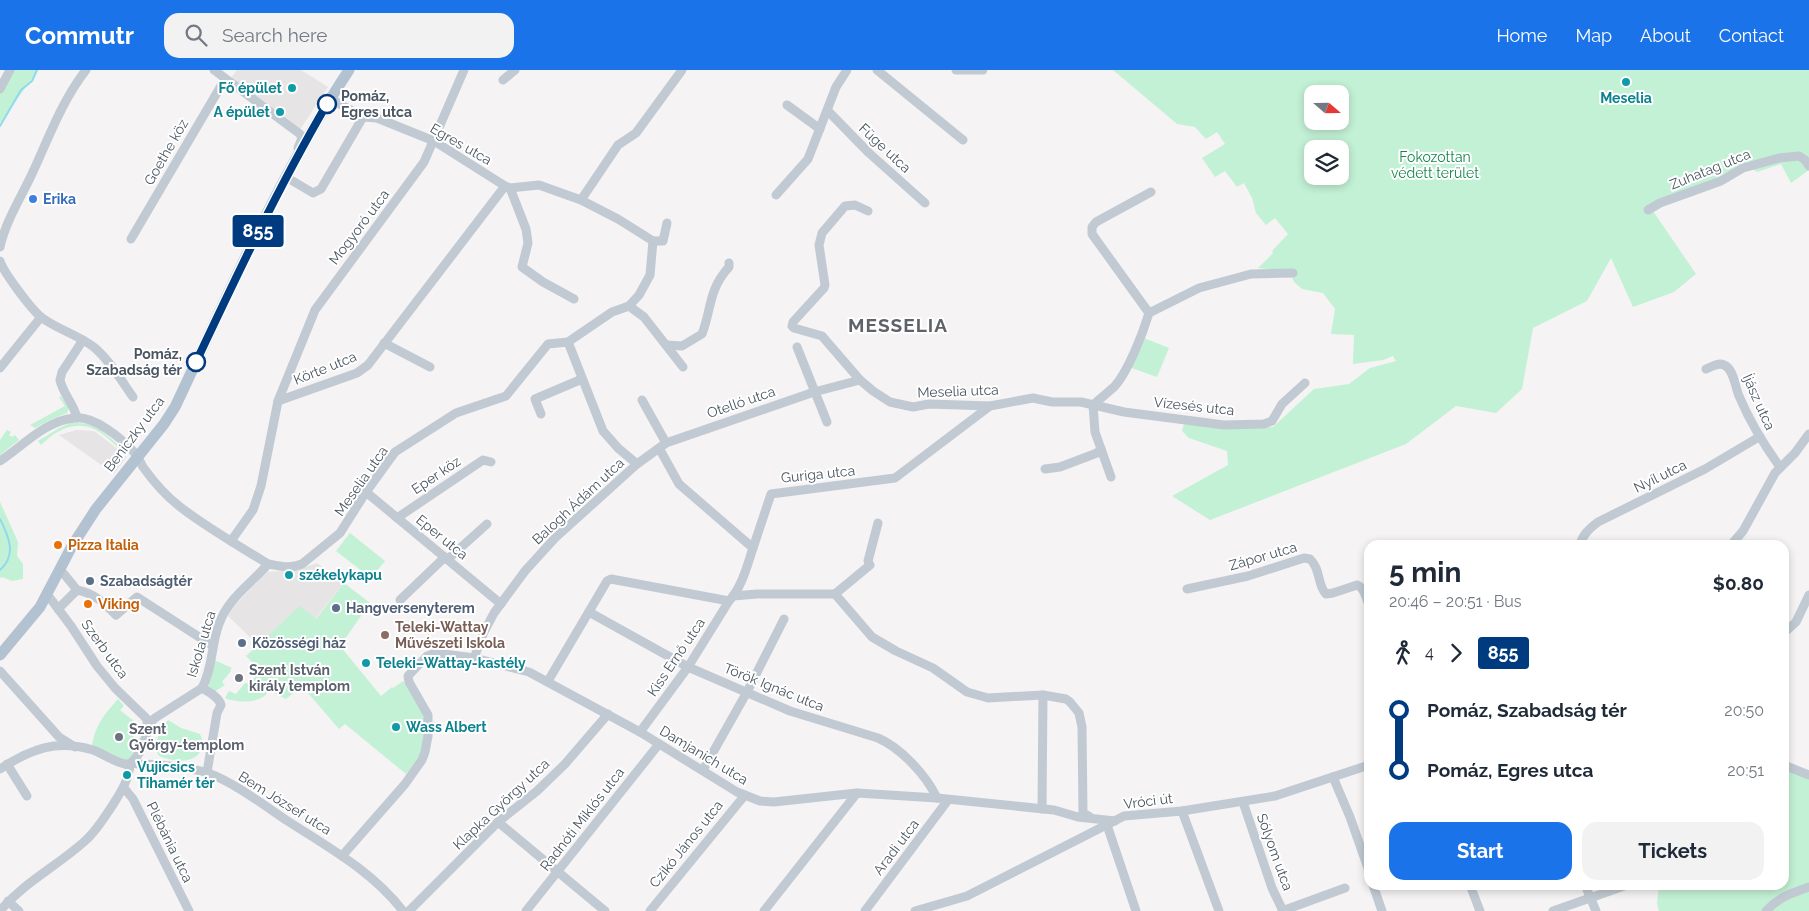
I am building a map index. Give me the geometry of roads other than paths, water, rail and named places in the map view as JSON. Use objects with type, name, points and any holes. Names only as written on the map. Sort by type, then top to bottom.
[{"type":"main road","name":"Beniczky utca","points":[[0,654],[26,626],[46,596],[72,546],[96,509],[164,424],[175,407],[241,265],[286,177],[331,98],[350,70]]},
{"type":"street","points":[[0,89],[10,70]]},
{"type":"street","points":[[0,247],[5,231],[43,150],[62,104],[86,70]]},
{"type":"street","points":[[214,70],[301,136],[302,141],[289,166],[286,177],[313,193],[321,189],[363,118]]},
{"type":"street","name":"Mogyoró utca","points":[[278,401],[315,310],[424,162],[464,70]]},
{"type":"street","points":[[503,80],[515,70]]},
{"type":"street","points":[[581,200],[618,145],[636,133],[682,70]]},
{"type":"street","points":[[776,195],[808,159],[836,87],[847,70]]},
{"type":"street","points":[[877,70],[963,140]]},
{"type":"street","points":[[956,70],[983,70]]},
{"type":"street","name":"Goethe köz","points":[[131,239],[225,80]]},
{"type":"street","name":"Egres utca","points":[[331,98],[363,118],[377,118],[434,141],[508,187]]},
{"type":"street","points":[[787,105],[820,129]]},
{"type":"street","name":"Füge utca","points":[[828,111],[869,153],[925,203]]},
{"type":"street","name":"Zuhatag utca","points":[[1648,210],[1660,203],[1721,182],[1743,168],[1779,158],[1799,156],[1809,166]]},
{"type":"street","points":[[574,300],[522,267],[528,243],[526,230],[508,187],[539,185],[581,200],[618,218],[653,241],[663,241],[667,223]]},
{"type":"street","name":"Körte utca","points":[[278,401],[357,373],[368,366],[384,343],[508,187]]},
{"type":"street","points":[[1149,313],[1092,234],[1092,227],[1096,222],[1151,192]]},
{"type":"street","name":"Meselia utca","points":[[868,211],[855,205],[846,206],[822,234],[819,245],[825,285],[793,322],[792,326],[794,328],[822,336],[860,380],[890,402],[913,407],[929,404],[978,404],[990,406],[1033,398],[1052,402],[1074,402],[1093,405]]},
{"type":"street","points":[[653,241],[650,274],[639,295],[629,306],[644,317],[683,367]]},
{"type":"street","points":[[0,261],[4,272],[41,317],[83,340],[108,361],[133,397]]},
{"type":"street","points":[[666,345],[682,346],[702,334],[714,287],[720,276],[729,267],[728,263]]},
{"type":"street","points":[[1111,477],[1095,432],[1093,405],[1120,378],[1142,334],[1149,313],[1199,288],[1251,274],[1293,273]]},
{"type":"street","name":"Meselia utca","points":[[268,564],[288,567],[302,564],[340,533],[366,492],[395,452],[456,414],[506,396],[548,344],[568,342],[612,312],[629,306]]},
{"type":"street","points":[[0,368],[41,317]]},
{"type":"street","points":[[77,418],[60,380],[62,372],[83,340]]},
{"type":"street","points":[[568,342],[603,431],[618,448],[637,464]]},
{"type":"street","points":[[384,343],[430,367]]},
{"type":"street","points":[[797,347],[827,422]]},
{"type":"street","name":"Íjász utca","points":[[1706,369],[1718,364],[1724,365],[1730,370],[1738,395],[1759,437],[1780,468]]},
{"type":"street","points":[[541,414],[535,399],[582,379]]},
{"type":"street","name":"Otelló utca","points":[[637,464],[663,446],[814,392],[860,380]]},
{"type":"street","name":"Vízesés utca","points":[[1093,405],[1124,412],[1224,425],[1264,424],[1272,420],[1282,404],[1305,383]]},
{"type":"street","points":[[642,400],[680,484],[753,548]]},
{"type":"street","points":[[231,541],[252,510],[261,486],[278,401]]},
{"type":"street","name":"Guriga utca","points":[[753,548],[772,493],[895,478],[990,406]]},
{"type":"street","points":[[0,461],[46,428],[65,419],[87,419],[98,424],[131,449],[149,474],[173,500],[231,541],[268,564]]},
{"type":"street","points":[[1735,540],[1743,531],[1780,468],[1795,453],[1809,434]]},
{"type":"street","name":"Nyíl utca","points":[[1581,540],[1588,529],[1598,522],[1705,469],[1759,437]]},
{"type":"street","points":[[1045,469],[1060,467],[1097,453],[1101,449]]},
{"type":"street","name":"Eper köz","points":[[397,518],[483,460],[491,462]]},
{"type":"street","name":"Balogh Ádám utca","points":[[474,658],[488,622],[525,571],[555,538],[637,464]]},
{"type":"street","name":"Eper utca","points":[[366,492],[501,604]]},
{"type":"street","points":[[548,681],[607,581],[612,579],[731,598],[757,594],[835,594],[870,565],[868,561],[878,523]]},
{"type":"street","points":[[400,600],[487,524]]},
{"type":"street","name":"Kiss Ernő utca","points":[[640,732],[688,667],[731,598],[744,575],[753,548]]},
{"type":"street","name":"Zápor utca","points":[[1187,590],[1248,576],[1304,558],[1310,558],[1315,563],[1323,591],[1326,594],[1357,586],[1361,587],[1364,592]]},
{"type":"street","name":"Iskola utca","points":[[202,688],[212,658],[218,624],[228,605],[268,564]]},
{"type":"street","points":[[59,572],[64,574],[77,590],[94,595],[116,615],[137,597],[214,646]]},
{"type":"street","points":[[58,609],[77,590]]},
{"type":"street","points":[[835,594],[872,637],[896,651],[933,668],[967,692],[988,698],[1043,694],[1066,699],[1070,702],[1078,713],[1082,727],[1083,813],[1090,818],[1094,824],[1095,831]]},
{"type":"street","points":[[1789,628],[1796,622],[1809,595]]},
{"type":"street","name":"Szerb utca","points":[[46,596],[58,609],[97,666],[115,688],[142,712],[147,719],[147,726]]},
{"type":"street","name":"Török Ignác utca","points":[[589,612],[688,667],[790,712],[878,738],[891,744],[900,751],[932,788],[937,798]]},
{"type":"street","points":[[704,770],[784,619]]},
{"type":"street","name":"Damjanich utca","points":[[342,856],[405,784],[422,760],[428,740],[428,715],[409,682],[408,676],[427,656],[433,653],[474,658],[529,672],[640,732],[745,795],[760,801],[774,802],[858,793],[937,798],[1042,809],[1111,823]]},
{"type":"street","points":[[0,671],[59,737],[75,747]]},
{"type":"street","points":[[126,764],[140,754],[144,745],[147,726],[155,718],[202,688],[213,694],[221,702],[217,713],[207,772]]},
{"type":"street","points":[[1042,809],[1043,694]]},
{"type":"street","name":"Klapka György utca","points":[[409,911],[498,822],[537,791],[579,749],[608,714]]},
{"type":"street","name":"Radnóti Miklós utca","points":[[526,911],[659,744]]},
{"type":"street","points":[[144,745],[151,760],[158,766]]},
{"type":"street","points":[[0,911],[8,901],[88,838],[124,788],[130,771],[126,764],[95,751],[75,747],[35,749],[4,766],[27,796]]},
{"type":"street","name":"Bem József utca","points":[[126,764],[207,772],[230,784],[342,856],[374,879],[391,896],[402,911]]},
{"type":"street","name":"Vróci út","points":[[915,911],[966,896],[1124,816],[1182,811],[1275,796],[1364,767]]},
{"type":"street","points":[[1789,767],[1809,775]]},
{"type":"street","points":[[1333,777],[1364,857]]},
{"type":"street","name":"Plébánia utca","points":[[124,788],[133,799],[188,911]]},
{"type":"street","points":[[764,911],[858,793]]},
{"type":"street","name":"Czikó János utca","points":[[650,911],[745,795]]},
{"type":"street","name":"Aradi utca","points":[[865,911],[948,800]]},
{"type":"street","name":"Sólyom utca","points":[[1243,802],[1272,888],[1282,911]]},
{"type":"street","points":[[1182,811],[1219,911]]},
{"type":"street","points":[[498,822],[605,911]]},
{"type":"street","points":[[1111,823],[1136,911]]},
{"type":"street","points":[[1766,911],[1781,897],[1809,887]]},
{"type":"street","points":[[1282,911],[1345,888]]},
{"type":"street","points":[[1375,890],[1382,911]]},
{"type":"street","points":[[1472,890],[1480,911]]},
{"type":"street","points":[[1588,890],[1596,911]]},
{"type":"street","points":[[1553,911],[1614,890]]},
{"type":"street","points":[[8,901],[19,911]]},
{"type":"waterway","points":[[0,126],[21,90],[32,81],[37,70]]},
{"type":"waterway","points":[[0,519],[10,546],[8,558],[0,570]]},
{"type":"place","name":"Meselia","points":[[1626,82]]},
{"type":"place","name":"Fő épület","points":[[292,88]]},
{"type":"place","name":"Pomáz, Egres utca","points":[[327,104]]},
{"type":"place","name":"A épület","points":[[280,112]]},
{"type":"place","name":"Erika","points":[[33,199]]},
{"type":"place","name":"Pomáz, Szabadság tér","points":[[196,362]]},
{"type":"place","name":"Pizza Italia","points":[[58,545]]},
{"type":"place","name":"székelykapu","points":[[289,575]]},
{"type":"place","name":"Szabadságtér","points":[[90,581]]},
{"type":"place","name":"Viking","points":[[88,604]]},
{"type":"place","name":"Hangversenyterem","points":[[336,608]]},
{"type":"place","name":"Teleki-Wattay Művészeti Iskola","points":[[385,635]]},
{"type":"place","name":"Közösségi ház","points":[[242,643]]},
{"type":"place","name":"Teleki–Wattay-kastély","points":[[366,663]]},
{"type":"place","name":"Szent István király templom","points":[[239,678]]},
{"type":"place","name":"Wass Albert","points":[[396,727]]},
{"type":"place","name":"Szent György-templom","points":[[119,737]]},
{"type":"place","name":"Vujicsics Tihamér tér","points":[[127,775]]},
{"type":"district","name":"MESSELIA","points":[[898,325]]},
{"type":"park label","name":"Fokozottan védett terület","points":[[1435,165]]}]
